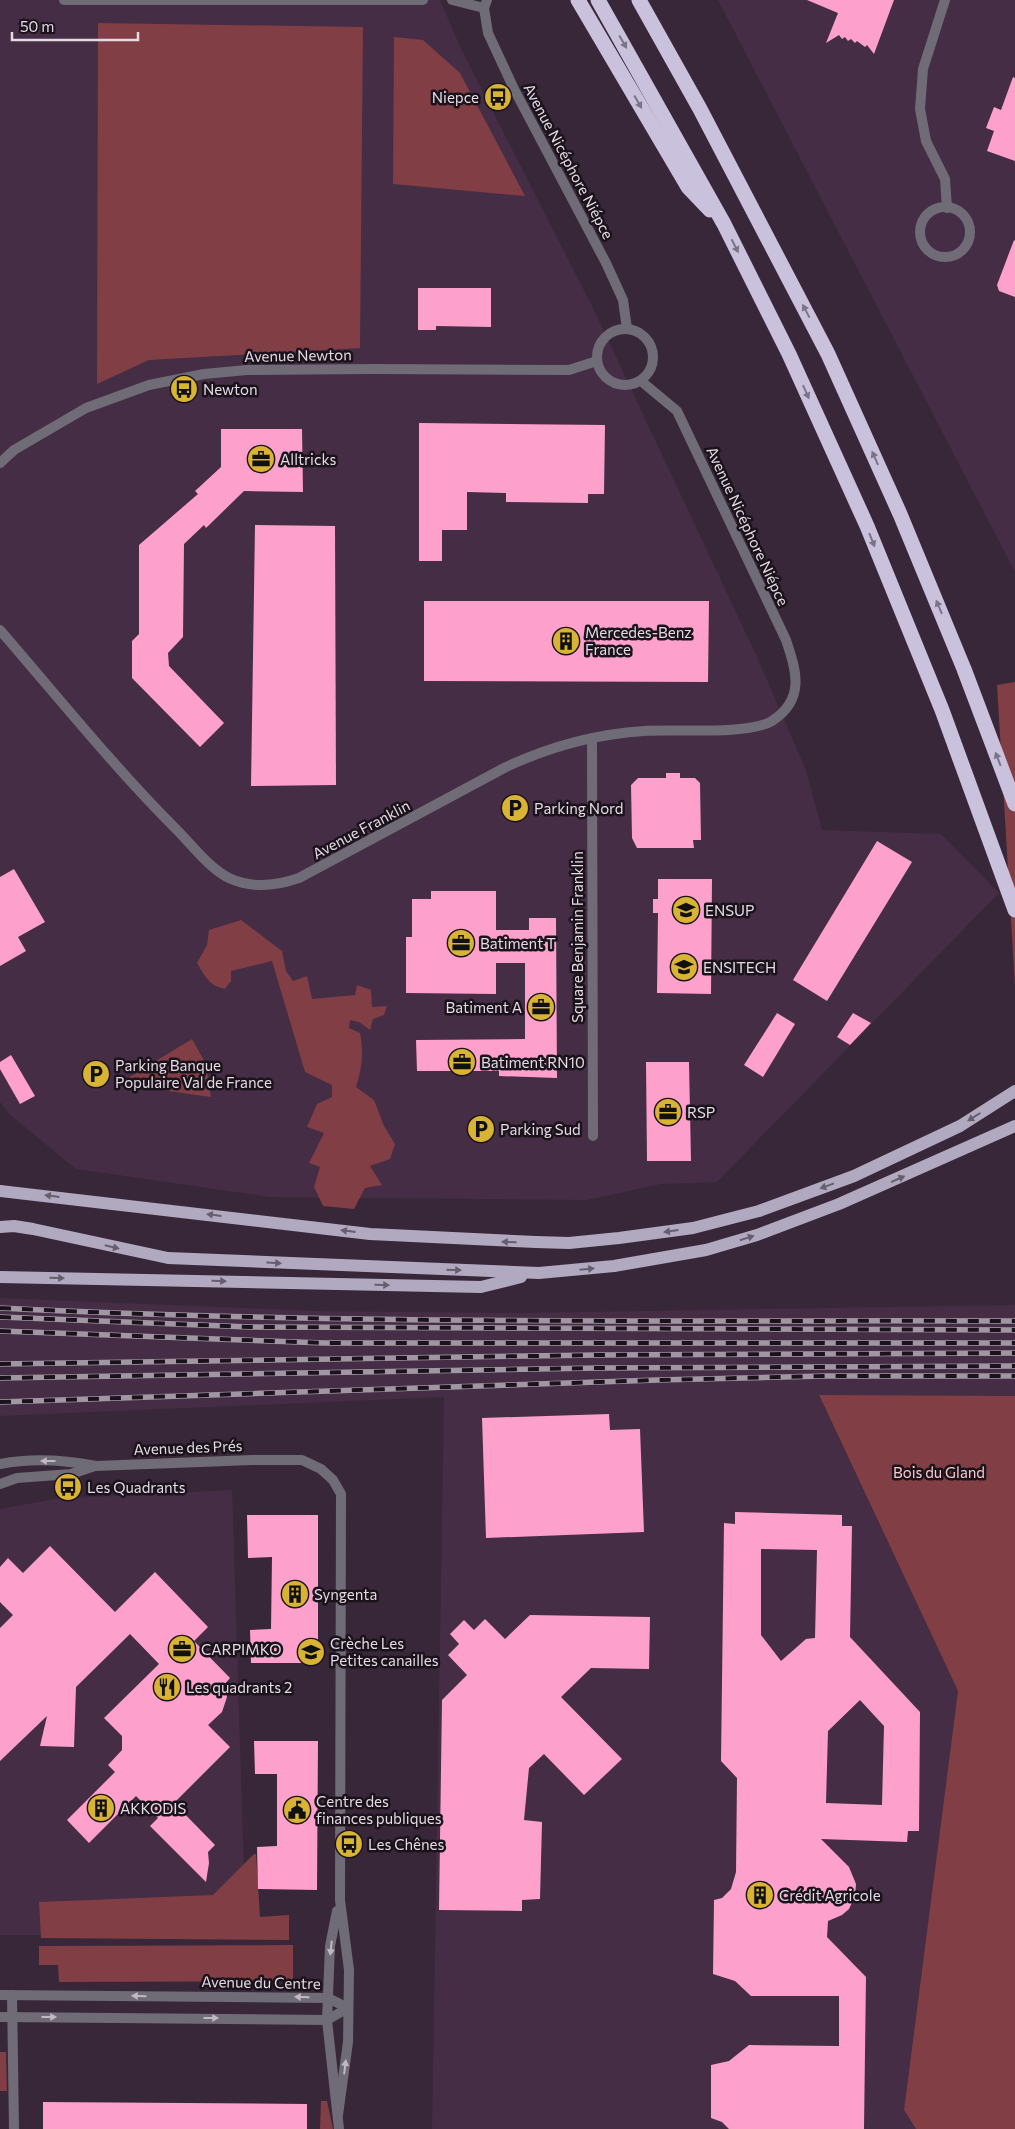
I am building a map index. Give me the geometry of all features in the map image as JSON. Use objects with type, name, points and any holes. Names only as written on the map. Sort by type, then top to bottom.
[{"type":"highway","points":[[578,0],[688,187],[724,224]]},
{"type":"highway","points":[[598,0],[724,224],[789,354],[867,526],[942,710],[1015,910]]},
{"type":"highway","points":[[639,0],[700,108],[828,354],[900,514],[956,650],[1015,804]]},
{"type":"main road","points":[[0,1190],[370,1234],[536,1242],[569,1242],[619,1238],[693,1228],[759,1211],[854,1176],[960,1126],[1015,1091]]},
{"type":"main road","points":[[0,1227],[14,1226],[33,1229],[168,1258],[539,1273],[614,1266],[706,1250],[757,1235],[840,1204],[1015,1126]]},
{"type":"main road","points":[[0,1198],[0,1203]]},
{"type":"main road","points":[[4,1277],[481,1287],[539,1273]]},
{"type":"street","points":[[64,0],[423,0]]},
{"type":"street","points":[[452,0],[486,4]]},
{"type":"street","points":[[945,0],[923,68],[920,109],[926,141],[945,180],[947,208]]},
{"type":"street","name":"Avenue Nicéphore Niépce","points":[[486,4],[488,33],[514,89],[606,263],[623,300],[627,329]]},
{"type":"street","points":[[947,208],[958,212],[964,218],[969,228],[969,237],[966,245],[958,253],[942,257],[927,250],[922,243],[920,232],[921,224],[931,212],[947,208]]},
{"type":"street","points":[[627,329],[643,335],[653,350],[652,368],[641,381],[622,386],[606,378],[597,362],[599,345],[604,338],[618,330],[627,329]]},
{"type":"street","name":"Avenue Newton","points":[[0,463],[14,450],[86,408],[149,385],[204,374],[247,370],[569,370],[597,362]]},
{"type":"street","name":"Avenue Nicéphore Niépce","points":[[641,381],[677,411],[786,640],[796,671]]},
{"type":"street","name":"Avenue Newton","points":[[0,453],[14,450]]},
{"type":"street","name":"Avenue Franklin","points":[[0,630],[140,793],[212,864],[229,878],[250,885],[277,886],[299,878],[506,768],[540,752],[592,738],[643,731],[752,728],[772,721],[788,707],[795,689],[796,671]]},
{"type":"street","name":"Square Benjamin Franklin","points":[[592,738],[593,1136]]},
{"type":"street","name":"Avenue des Prés","points":[[0,1464],[14,1461],[71,1461],[96,1466],[282,1460],[312,1463],[333,1480],[341,1494],[340,1900]]},
{"type":"street","name":"Avenue des Prés","points":[[0,1484],[17,1478],[72,1474],[96,1466]]},
{"type":"street","points":[[339,2129],[327,2020],[330,1946],[340,1900]]},
{"type":"street","points":[[338,2115],[348,2042],[349,1970],[340,1900]]},
{"type":"street","name":"Avenue du Centre","points":[[0,1995],[328,1998],[348,2008]]},
{"type":"street","points":[[12,1995],[14,2129]]},
{"type":"street","points":[[0,2017],[327,2020],[348,2008]]},
{"type":"shaded area","points":[[0,0],[440,0],[462,51],[594,310],[757,657],[806,770],[822,830],[941,834],[999,893],[717,1182],[661,1184],[587,1200],[269,1197],[76,1169],[9,1114],[0,1102]]},
{"type":"shaded area","points":[[718,0],[1015,0],[1015,572]]},
{"type":"shaded area","points":[[0,1298],[317,1311],[521,1313],[1015,1305],[1015,1396],[819,1396],[958,1691],[904,2110],[916,2129],[432,2129],[444,1397],[0,1416]]},
{"type":"shaded area","name":"Les Quadrants","points":[[232,1490],[246,1935],[0,1935],[0,1509],[55,1499]]},
{"type":"green space","points":[[98,23],[363,27],[360,348],[149,360],[97,384]]},
{"type":"green space","points":[[394,37],[423,40],[460,73],[525,196],[393,184]]},
{"type":"green space","points":[[1015,682],[1015,986],[997,685]]},
{"type":"green space","points":[[241,920],[282,951],[286,971],[293,981],[307,976],[312,999],[355,995],[357,985],[371,990],[372,1007],[387,1006],[384,1015],[373,1019],[370,1030],[359,1022],[350,1020],[349,1028],[360,1033],[362,1047],[361,1067],[356,1087],[374,1100],[384,1126],[395,1144],[390,1159],[370,1166],[382,1185],[365,1188],[354,1209],[323,1206],[314,1187],[320,1167],[309,1163],[324,1133],[307,1127],[317,1104],[332,1097],[332,1085],[305,1072],[272,961],[231,971],[231,981],[225,989],[215,986],[208,980],[197,963],[207,945],[209,930]]},
{"type":"green space","points":[[192,1039],[206,1064],[211,1097],[118,1084]]},
{"type":"green space","name":"Bois du Gland","points":[[819,1395],[1015,1396],[1015,2129],[916,2129],[904,2110],[958,1691]]},
{"type":"green space","points":[[256,1854],[260,1917],[289,1915],[289,1940],[41,1938],[39,1902],[213,1895]]},
{"type":"green space","points":[[293,1945],[293,1981],[59,1982],[58,1965],[39,1965],[39,1946]]},
{"type":"green space","points":[[0,2052],[6,2052],[7,2091],[0,2091]]},
{"type":"green space","points":[[321,2101],[327,2101],[333,2129],[320,2129]]},
{"type":"building","points":[[807,0],[894,0],[874,54],[867,45],[865,47],[851,39],[848,41],[845,37],[842,39],[839,35],[826,43],[838,13]]},
{"type":"building","points":[[1013,77],[1015,78],[1015,161],[987,151],[994,131],[986,128],[994,107],[1001,110]]},
{"type":"building","points":[[1014,240],[1015,297],[999,291],[997,285]]},
{"type":"building","points":[[418,288],[491,288],[491,327],[436,326],[436,330],[418,330]]},
{"type":"building","points":[[419,423],[605,425],[604,494],[588,494],[588,503],[506,502],[506,493],[467,492],[467,530],[442,530],[442,561],[419,561]]},
{"type":"building","points":[[221,429],[302,429],[303,492],[244,491],[206,528],[204,525],[184,544],[183,637],[168,653],[169,666],[224,723],[200,747],[132,678],[132,641],[139,634],[139,545],[198,494],[195,491],[221,467]]},
{"type":"building","points":[[255,525],[335,526],[336,785],[251,786]]},
{"type":"building","name":"Mercedes-Benz France","points":[[424,601],[709,601],[708,682],[424,681]]},
{"type":"building","points":[[666,773],[680,773],[680,778],[695,778],[700,783],[701,840],[693,840],[694,848],[637,848],[632,838],[631,785],[638,778],[666,778]]},
{"type":"building","points":[[877,841],[912,862],[827,1001],[793,980]]},
{"type":"building","points":[[14,869],[45,922],[18,937],[26,951],[0,966],[0,877]]},
{"type":"building","points":[[658,879],[712,879],[711,994],[657,993],[658,913],[653,913],[653,899],[658,899]]},
{"type":"building","points":[[431,891],[496,891],[496,930],[529,930],[529,918],[556,918],[557,1078],[499,1076],[499,1071],[417,1071],[416,1040],[525,1039],[525,963],[496,963],[496,994],[406,993],[406,937],[412,937],[412,899],[431,899]]},
{"type":"building","points":[[777,1013],[795,1024],[763,1077],[744,1065]]},
{"type":"building","points":[[853,1013],[871,1023],[850,1045],[837,1037]]},
{"type":"building","points":[[11,1055],[35,1096],[20,1104],[0,1069],[0,1062]]},
{"type":"building","name":"RSP","points":[[646,1062],[689,1062],[691,1161],[647,1161]]},
{"type":"building","points":[[609,1414],[610,1430],[640,1429],[644,1532],[486,1538],[482,1418]]},
{"type":"building","points":[[735,1512],[842,1515],[842,1526],[852,1526],[850,1637],[920,1712],[919,1831],[908,1831],[907,1842],[821,1839],[849,1867],[856,1884],[855,1896],[849,1909],[842,1915],[828,1921],[827,1937],[866,1977],[864,2129],[729,2129],[722,2122],[711,2118],[711,2065],[729,2061],[749,2045],[839,2046],[839,1996],[751,1996],[735,1981],[713,1974],[714,1900],[722,1898],[731,1889],[736,1872],[737,1778],[721,1761],[724,1523],[735,1524]],"holes":[[[761,1549],[817,1550],[815,1638],[806,1639],[781,1661],[761,1635]],[[860,1700],[884,1726],[882,1805],[826,1803],[828,1731]]]},
{"type":"building","name":"Syngenta","points":[[247,1515],[318,1515],[318,1663],[251,1663],[250,1630],[271,1629],[272,1557],[248,1558]]},
{"type":"building","points":[[50,1546],[115,1612],[155,1572],[208,1627],[194,1641],[230,1678],[224,1685],[227,1697],[222,1712],[208,1725],[230,1747],[174,1803],[215,1845],[208,1852],[209,1863],[206,1882],[150,1826],[158,1818],[136,1796],[89,1843],[67,1820],[115,1772],[108,1765],[122,1750],[122,1736],[104,1718],[159,1664],[130,1634],[76,1687],[74,1747],[40,1746],[47,1716],[0,1761],[0,1628],[13,1615],[0,1602],[0,1567],[8,1558],[23,1573]]},
{"type":"building","points":[[530,1615],[650,1617],[649,1669],[591,1668],[561,1697],[622,1759],[584,1795],[544,1754],[529,1768],[524,1820],[542,1822],[540,1899],[522,1900],[522,1911],[439,1910],[442,1700],[467,1675],[448,1655],[459,1644],[450,1634],[464,1620],[474,1630],[485,1619],[505,1639]]},
{"type":"building","name":"Centre des finances publiques","points":[[254,1741],[318,1741],[317,1890],[258,1889],[257,1847],[277,1846],[277,1774],[255,1774]]},
{"type":"building","points":[[43,2102],[307,2104],[307,2129],[43,2129]]},
{"type":"railway","points":[[0,1308],[254,1317],[381,1319],[1015,1321]]},
{"type":"railway","points":[[0,1317],[250,1327],[1015,1330]]},
{"type":"railway","points":[[0,1331],[325,1343],[1015,1343]]},
{"type":"railway","points":[[0,1364],[598,1355],[1015,1353]]},
{"type":"railway","points":[[0,1378],[598,1368],[1015,1366]]},
{"type":"railway","points":[[0,1402],[658,1380],[825,1376],[1015,1376]]},
{"type":"place","name":"Niepce","points":[[498,97]]},
{"type":"place","name":"Newton","points":[[184,389]]},
{"type":"place","name":"Alltricks","points":[[261,459]]},
{"type":"place","name":"Mercedes-Benz France","points":[[566,641]]},
{"type":"place","name":"Parking Nord","points":[[515,808]]},
{"type":"place","name":"ENSUP","points":[[686,910]]},
{"type":"place","name":"Batiment T","points":[[461,943]]},
{"type":"place","name":"ENSITECH","points":[[684,967]]},
{"type":"place","name":"Batiment A","points":[[541,1007]]},
{"type":"place","name":"Batiment RN10","points":[[462,1062]]},
{"type":"place","name":"Parking Banque Populaire Val de France","points":[[96,1074]]},
{"type":"place","name":"RSP","points":[[668,1112]]},
{"type":"place","name":"Parking Sud","points":[[481,1129]]},
{"type":"place","name":"Les Quadrants","points":[[68,1487]]},
{"type":"place","name":"Syngenta","points":[[295,1594]]},
{"type":"place","name":"CARPIMKO","points":[[182,1649]]},
{"type":"place","name":"Crèche Les Petites canailles","points":[[311,1652]]},
{"type":"place","name":"Les quadrants 2","points":[[167,1687]]},
{"type":"place","name":"AKKODIS","points":[[101,1808]]},
{"type":"place","name":"Centre des finances publiques","points":[[297,1810]]},
{"type":"place","name":"Les Chênes","points":[[349,1844]]},
{"type":"place","name":"Crédit Agricole","points":[[760,1895]]}]
